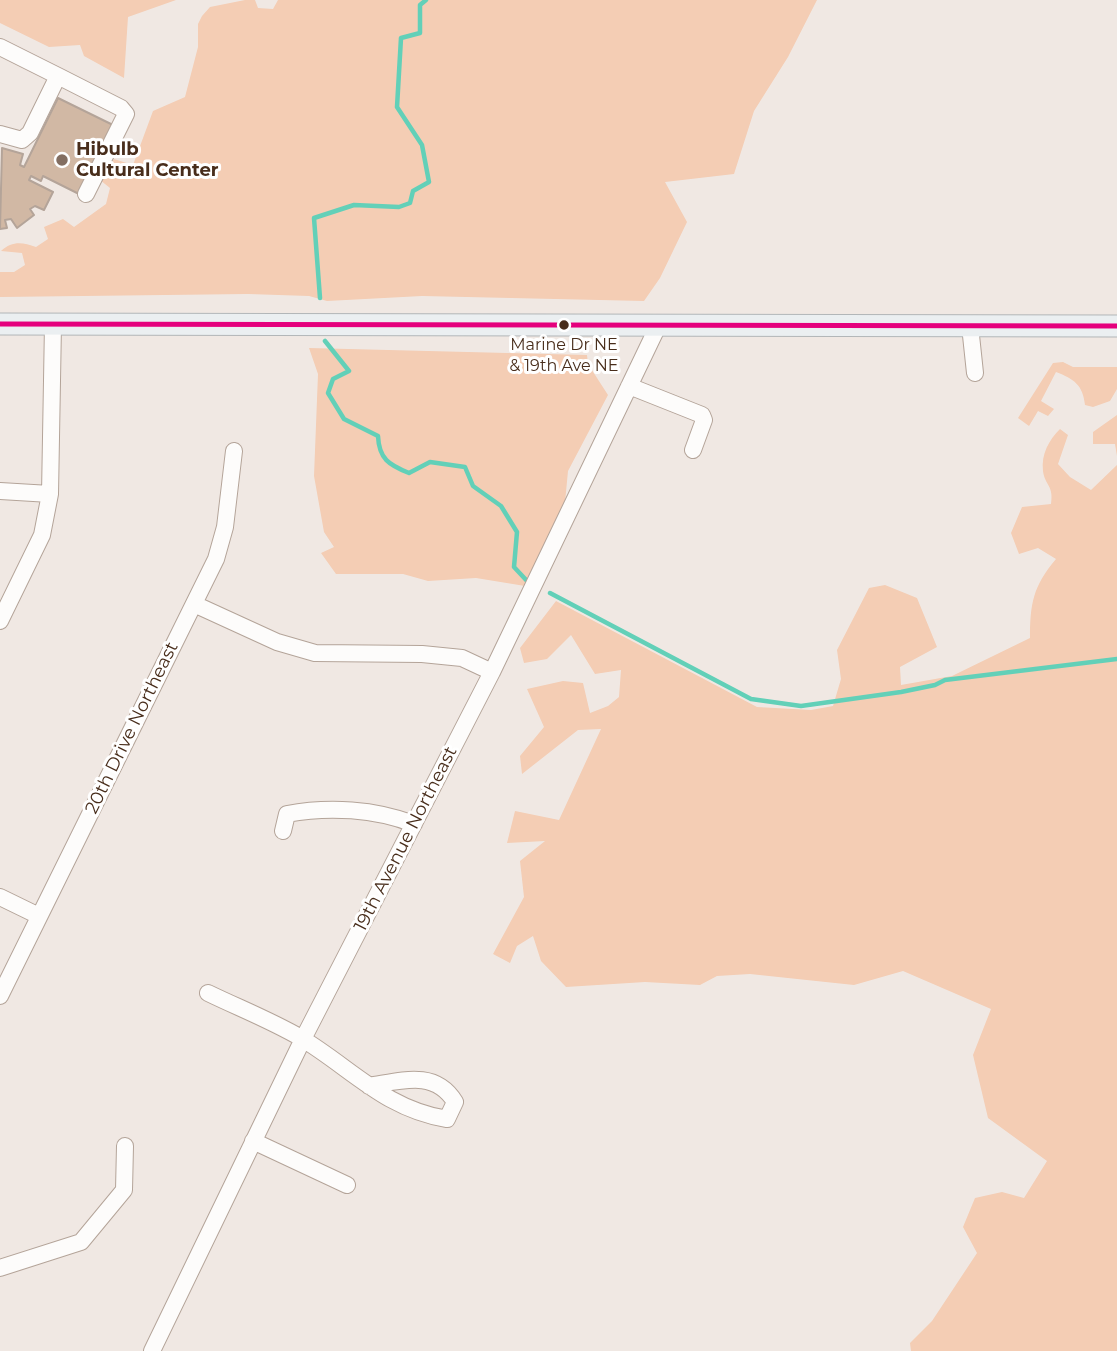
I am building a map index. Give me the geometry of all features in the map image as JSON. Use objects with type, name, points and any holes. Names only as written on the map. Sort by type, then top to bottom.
[{"type":"main road","points":[[0,324],[1117,326]]},
{"type":"street","points":[[0,47],[121,107],[127,114],[86,194]]},
{"type":"street","points":[[0,134],[22,140],[30,133],[58,76]]},
{"type":"street","points":[[0,621],[42,535],[50,494],[53,324]]},
{"type":"street","name":"19th Avenue Northeast","points":[[152,1351],[303,1039],[492,672],[658,326]]},
{"type":"street","points":[[970,326],[975,373]]},
{"type":"street","points":[[629,386],[702,415],[704,420],[693,450]]},
{"type":"street","name":"20th Drive Northeast","points":[[0,996],[216,559],[225,527],[234,451]]},
{"type":"street","points":[[0,491],[50,494]]},
{"type":"street","points":[[194,604],[277,642],[315,653],[449,656],[462,658],[492,672]]},
{"type":"street","points":[[283,831],[287,814],[306,811],[384,812],[414,824]]},
{"type":"street","points":[[0,897],[40,916]]},
{"type":"street","points":[[208,993],[303,1039],[369,1086],[429,1116],[447,1119],[455,1102],[448,1091],[437,1083],[418,1078],[369,1086]]},
{"type":"street","points":[[253,1141],[347,1185]]},
{"type":"street","points":[[0,1268],[81,1242],[124,1190],[125,1146]]},
{"type":"shaded area","points":[[0,0],[176,0],[128,17],[124,78],[84,56],[80,45],[49,47],[0,23]]},
{"type":"shaded area","points":[[255,0],[258,8],[273,9],[278,0],[817,0],[788,57],[754,111],[734,174],[665,182],[687,222],[660,278],[644,301],[422,296],[327,301],[309,296],[248,294],[0,297],[0,272],[14,272],[25,265],[22,253],[1,251],[17,243],[36,247],[48,239],[44,227],[63,219],[74,227],[106,204],[110,188],[100,180],[114,159],[133,165],[153,111],[185,97],[198,47],[198,24],[202,16],[210,7]]},
{"type":"shaded area","points":[[309,348],[587,355],[588,364],[608,395],[568,471],[564,513],[525,586],[476,578],[428,581],[403,574],[336,574],[321,553],[334,547],[324,532],[314,476],[318,374]]},
{"type":"shaded area","points":[[1063,362],[1073,367],[1117,367],[1117,389],[1110,401],[1093,407],[1085,405],[1082,392],[1076,384],[1056,372],[1041,401],[1054,409],[1048,416],[1038,411],[1029,426],[1018,418],[1053,363]]},
{"type":"shaded area","points":[[1117,415],[1117,456],[1115,444],[1093,444],[1093,432]]},
{"type":"shaded area","points":[[1060,429],[1068,435],[1058,464],[1070,477],[1091,490],[1117,465],[1117,1351],[911,1351],[910,1343],[932,1321],[977,1253],[963,1227],[975,1198],[1002,1192],[1024,1198],[1047,1161],[988,1118],[973,1055],[991,1009],[903,971],[854,985],[750,974],[717,976],[700,985],[645,982],[566,987],[541,961],[533,936],[517,946],[510,963],[493,954],[524,897],[520,861],[545,841],[507,843],[515,811],[559,820],[601,729],[578,730],[522,774],[520,756],[544,727],[527,689],[563,681],[583,683],[590,713],[608,706],[619,697],[621,670],[595,674],[571,635],[547,659],[524,663],[520,648],[556,601],[757,707],[811,710],[833,706],[841,679],[837,650],[869,588],[885,585],[917,598],[937,647],[900,667],[901,685],[952,676],[1030,638],[1034,596],[1042,578],[1056,559],[1038,548],[1019,554],[1011,533],[1022,507],[1051,504],[1051,493],[1043,471],[1043,459],[1049,443]]},
{"type":"building","name":"Hibulb Cultural Center","points":[[58,98],[113,125],[79,194],[43,176],[41,181],[31,176],[29,180],[53,192],[44,210],[35,206],[30,209],[34,215],[17,228],[11,219],[5,220],[7,228],[0,229],[2,148],[23,154],[20,165],[24,167]]},
{"type":"waterway","points":[[320,298],[314,218],[354,205],[399,207],[410,203],[413,191],[429,182],[422,145],[397,107],[401,38],[420,33],[420,5],[426,0]]},
{"type":"waterway","points":[[325,341],[349,371],[333,379],[328,393],[344,419],[378,436],[380,450],[386,460],[409,473],[430,462],[465,467],[473,486],[501,506],[517,532],[514,567],[528,582]]},
{"type":"waterway","points":[[550,593],[751,699],[801,706],[901,692],[935,685],[945,680],[1117,659]]},
{"type":"transit line","points":[[0,324],[1117,326]]},
{"type":"place","name":"Hibulb Cultural Center","points":[[62,160]]},
{"type":"place","name":"Marine Dr NE & 19th Ave NE","points":[[564,325]]}]
